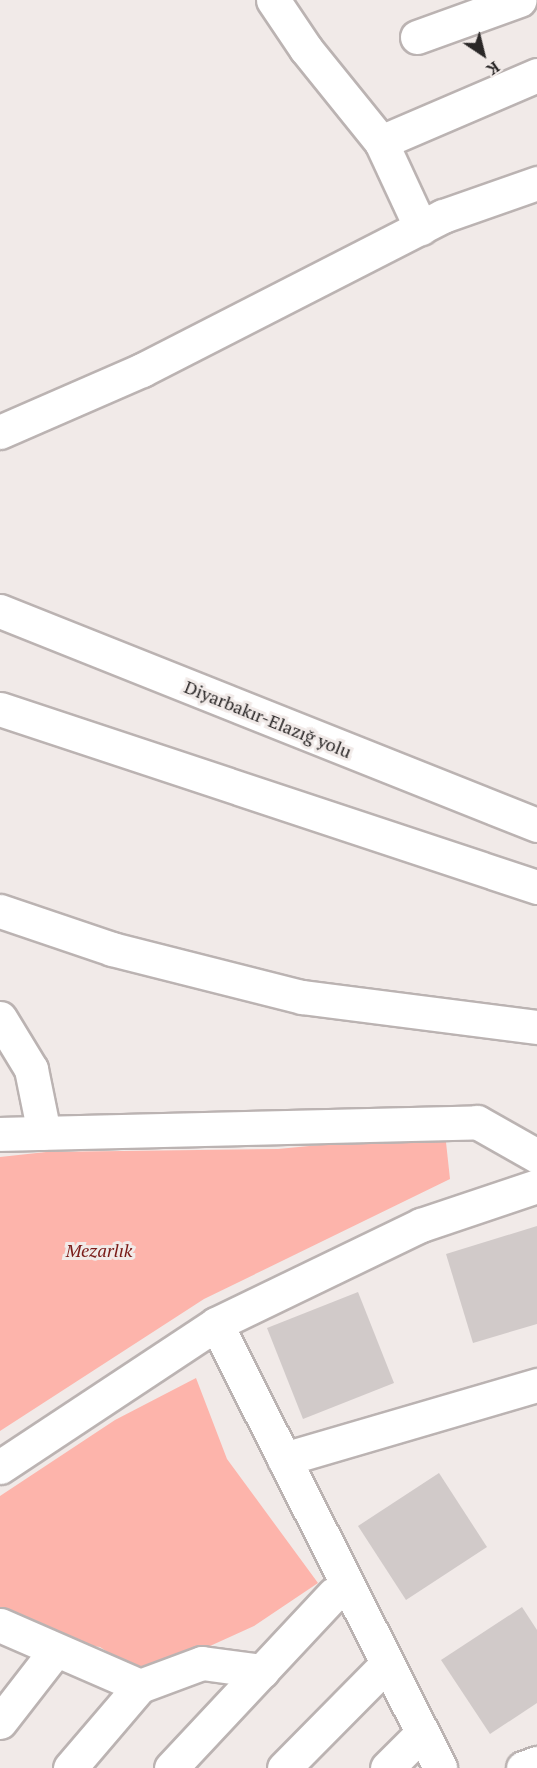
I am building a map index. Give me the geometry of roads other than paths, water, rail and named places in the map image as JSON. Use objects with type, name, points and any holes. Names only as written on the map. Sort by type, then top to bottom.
[{"type":"main road","points":[[273,0],[306,49],[381,142],[421,228]]},
{"type":"main road","points":[[417,37],[520,0]]},
{"type":"main road","points":[[381,142],[537,75]]},
{"type":"main road","points":[[0,432],[142,370],[443,216],[537,183]]},
{"type":"main road","name":"Diyarbakır-Elazığ yolu","points":[[0,610],[537,825]]},
{"type":"main road","points":[[0,709],[537,887]]},
{"type":"main road","points":[[0,911],[112,949],[302,997],[537,1027]]},
{"type":"main road","points":[[0,1017],[31,1069],[44,1133]]},
{"type":"main road","points":[[0,1134],[477,1122],[537,1156]]},
{"type":"main road","points":[[0,1467],[216,1324],[421,1225],[537,1186]]},
{"type":"main road","points":[[216,1324],[440,1768]]},
{"type":"main road","points":[[285,1459],[537,1385]]},
{"type":"main road","points":[[171,1768],[334,1594]]},
{"type":"main road","points":[[0,1625],[55,1651],[140,1686]]},
{"type":"main road","points":[[0,1722],[55,1651]]},
{"type":"main road","points":[[70,1768],[140,1686],[202,1663],[262,1671]]},
{"type":"main road","points":[[284,1768],[387,1664]]},
{"type":"main road","points":[[387,1768],[422,1733]]},
{"type":"main road","points":[[523,1768],[537,1763]]},
{"type":"park label","name":"Mezarlık","points":[[99,1250]]}]
